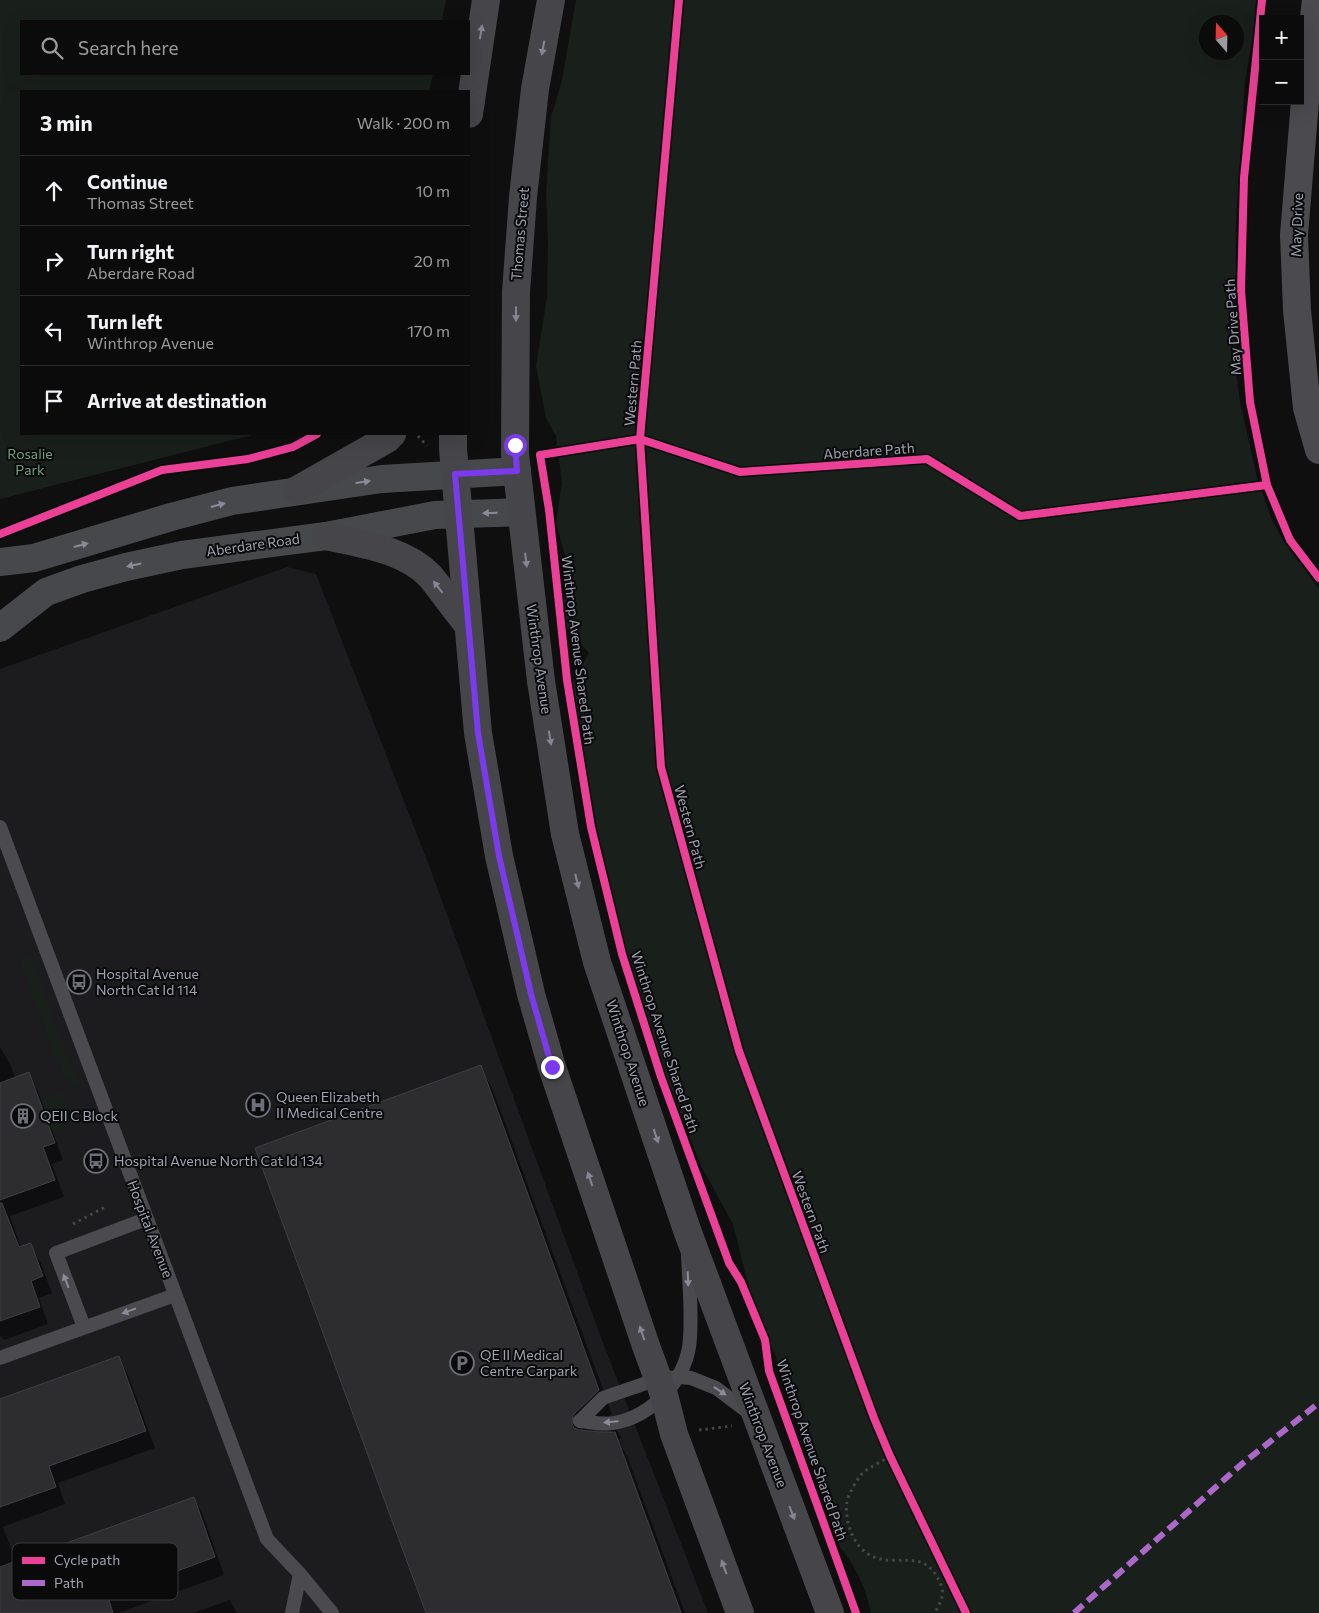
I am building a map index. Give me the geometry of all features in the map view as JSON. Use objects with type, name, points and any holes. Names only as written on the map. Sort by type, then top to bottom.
[{"type":"main road","points":[[470,107],[486,0]]},
{"type":"main road","name":"Thomas Street","points":[[517,471],[515,454],[516,292],[523,197],[535,89],[551,0]]},
{"type":"main road","points":[[297,490],[391,435]]},
{"type":"main road","points":[[453,435],[478,733],[497,846],[531,994],[552,1067],[684,1432],[740,1613]]},
{"type":"main road","points":[[0,562],[34,558],[232,501],[382,479],[517,471]]},
{"type":"main road","name":"Winthrop Avenue","points":[[517,471],[520,512],[541,682],[565,834],[597,962],[687,1230],[746,1422],[830,1613]]},
{"type":"main road","name":"Aberdare Road","points":[[0,628],[46,592],[82,579],[182,555],[326,536],[435,515],[520,512]]},
{"type":"main road","points":[[326,536],[379,548],[411,562],[429,575],[468,625]]},
{"type":"street","name":"May Drive","points":[[1316,0],[1313,76],[1294,235],[1297,310],[1307,408],[1319,450]]},
{"type":"lane","name":"Hospital Avenue","points":[[0,827],[5,858],[146,1219],[267,1539],[300,1574],[332,1613]]},
{"type":"lane","points":[[84,1327],[56,1253],[146,1219]]},
{"type":"lane","points":[[687,1230],[690,1338],[687,1358],[667,1383],[642,1413],[613,1424],[580,1421],[603,1398],[667,1383],[691,1378],[716,1388],[746,1422]]},
{"type":"lane","points":[[0,1358],[175,1295]]},
{"type":"lane","points":[[642,1413],[656,1416],[684,1432]]},
{"type":"lane","points":[[292,1613],[300,1574]]},
{"type":"path","points":[[417,435],[429,448]]},
{"type":"path","points":[[66,1228],[107,1206]]},
{"type":"path","points":[[684,1432],[746,1422]]},
{"type":"path","points":[[894,1465],[888,1453],[862,1474],[847,1501],[848,1524],[856,1542],[868,1554],[883,1561],[904,1559],[922,1562],[936,1574],[942,1588],[940,1605],[934,1613]]},
{"type":"shaded area","name":"Queen Elizabeth II Medical Centre","points":[[287,567],[316,574],[430,868],[603,1343],[708,1613],[0,1613],[0,669]]},
{"type":"green space","name":"Rosalie Park","points":[[0,0],[446,0],[442,20],[20,20],[20,75],[433,75],[429,90],[20,90],[20,435],[252,435],[0,499]]},
{"type":"green space","points":[[576,0],[1256,0],[1253,36],[1245,81],[1236,220],[1235,365],[1240,402],[1257,478],[1272,520],[1284,542],[1319,589],[1319,1613],[871,1613],[860,1578],[840,1547],[785,1376],[763,1329],[747,1280],[733,1224],[701,1166],[656,1052],[624,943],[603,860],[570,687],[589,653],[559,620],[568,567],[556,523],[562,483],[556,436],[546,418],[536,366],[547,297],[548,242],[546,192],[551,117],[562,80]]},
{"type":"green space","points":[[24,956],[31,959],[78,1084],[72,1085],[68,1076],[65,1077],[60,1064],[58,1064],[19,957]]},
{"type":"green space","points":[[61,1092],[73,1125],[51,1132],[39,1100]]},
{"type":"building","name":"QE II Medical Centre Carpark","points":[[481,1065],[599,1390],[573,1415],[572,1424],[574,1428],[579,1430],[615,1432],[681,1613],[426,1613],[255,1148]]},
{"type":"building","name":"QEII C Block","points":[[29,1072],[55,1143],[43,1147],[55,1180],[0,1200],[0,1083]]},
{"type":"building","points":[[0,1203],[2,1203],[19,1247],[31,1243],[43,1276],[31,1281],[40,1307],[0,1321]]},
{"type":"building","points":[[119,1356],[146,1431],[49,1466],[56,1487],[0,1507],[0,1399]]},
{"type":"building","points":[[194,1497],[215,1557],[178,1571],[178,1543],[67,1543]]},
{"type":"building","points":[[12,1563],[12,1600],[109,1600],[113,1613],[0,1613],[0,1567]]},
{"type":"marked path","points":[[1074,1613],[1243,1463],[1319,1403]]},
{"type":"cycle path","name":"Western Path","points":[[679,0],[640,439],[661,767],[739,1051],[874,1418],[890,1456],[966,1613]]},
{"type":"cycle path","name":"May Drive Path","points":[[1262,0],[1244,178],[1241,290],[1250,402],[1267,485],[1290,540],[1319,578]]},
{"type":"cycle path","points":[[0,534],[162,470],[248,459],[293,447],[315,435]]},
{"type":"cycle path","name":"Aberdare Path","points":[[856,1613],[769,1371],[765,1340],[741,1282],[729,1263],[661,1077],[622,954],[591,827],[567,680],[549,510],[540,455],[640,439],[740,472],[927,459],[1020,516],[1267,485]]},
{"type":"place","name":"Hospital Avenue North Cat Id 114","points":[[79,982]]},
{"type":"place","name":"Queen Elizabeth II Medical Centre","points":[[258,1105]]},
{"type":"place","name":"QEII C Block","points":[[23,1116]]},
{"type":"place","name":"Hospital Avenue North Cat Id 134","points":[[96,1161]]},
{"type":"place","name":"QE II Medical Centre Carpark","points":[[462,1363]]},
{"type":"route","points":[[515,445],[517,471],[455,474],[478,733],[499,856],[531,994],[552,1067]]}]
